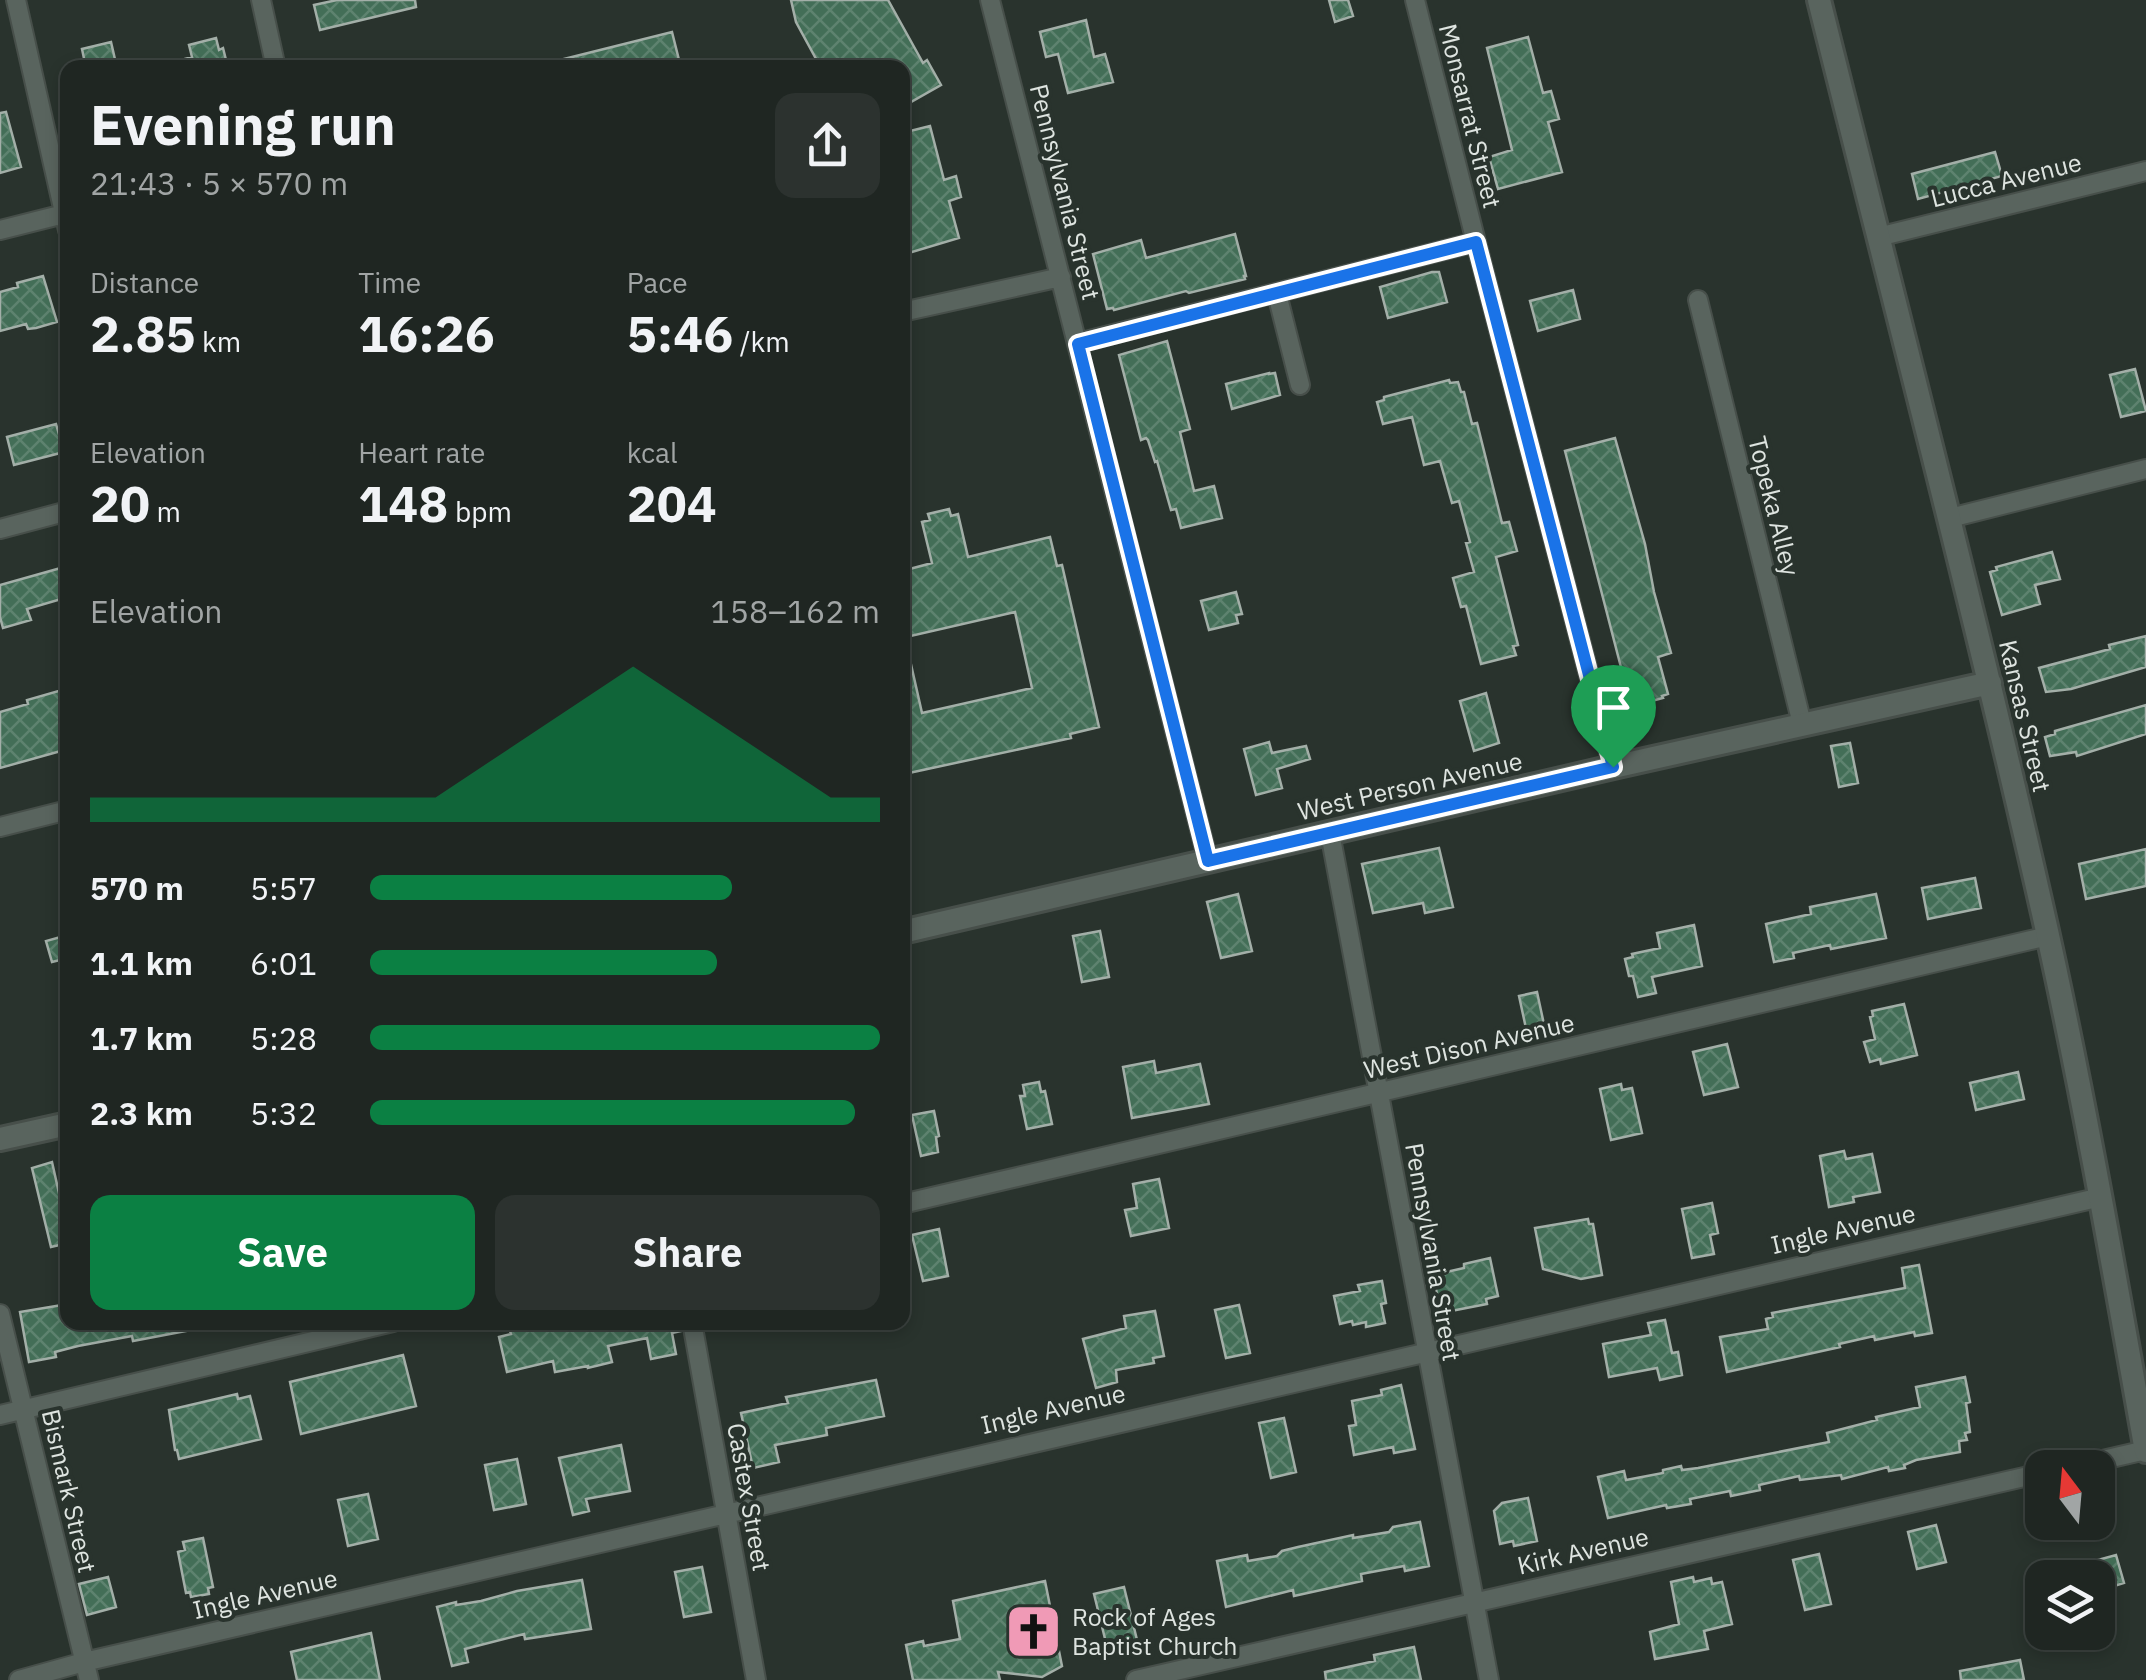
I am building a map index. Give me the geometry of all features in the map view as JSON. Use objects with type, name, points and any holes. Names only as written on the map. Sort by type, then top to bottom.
[{"type":"street","points":[[16,0],[60,195]]},
{"type":"street","points":[[261,0],[274,60]]},
{"type":"street","name":"Pennsylvania Street","points":[[990,0],[1208,861]]},
{"type":"street","name":"Monsarrat Street","points":[[1415,0],[1613,767]]},
{"type":"street","name":"Kansas Street","points":[[1819,0],[1950,518],[2048,936],[2101,1196],[2146,1450]]},
{"type":"street","name":"Lucca Avenue","points":[[1878,237],[2146,171]]},
{"type":"street","points":[[0,230],[60,223]]},
{"type":"street","points":[[1078,344],[1476,242]]},
{"type":"street","points":[[910,310],[1061,276]]},
{"type":"street","points":[[1277,294],[1300,385]]},
{"type":"street","name":"Topeka Alley","points":[[1698,300],[1802,724]]},
{"type":"street","points":[[1950,518],[2146,469]]},
{"type":"street","points":[[0,529],[60,514]]},
{"type":"street","name":"West Person Avenue","points":[[910,930],[1990,684]]},
{"type":"street","points":[[0,827],[60,812]]},
{"type":"street","name":"Pennsylvania Street","points":[[1330,832],[1489,1680]]},
{"type":"street","name":"West Dison Avenue","points":[[910,1202],[2048,936]]},
{"type":"street","points":[[0,1140],[60,1126]]},
{"type":"street","name":"Ingle Avenue","points":[[19,1680],[86,1671],[726,1511],[2101,1196]]},
{"type":"street","name":"Bismark Street","points":[[0,1314],[86,1671]]},
{"type":"street","points":[[0,1415],[359,1330]]},
{"type":"street","name":"Castex Street","points":[[693,1330],[756,1680]]},
{"type":"street","points":[[2115,1457],[2146,1450]]},
{"type":"street","name":"Kirk Avenue","points":[[1136,1680],[2025,1477]]},
{"type":"building","points":[[337,0],[415,0],[416,7],[320,30],[314,5]]},
{"type":"building","points":[[791,0],[888,0],[923,63],[927,60],[941,85],[910,102],[910,60],[817,60],[796,22]]},
{"type":"building","points":[[1329,0],[1348,0],[1353,16],[1335,22]]},
{"type":"building","points":[[1086,20],[1094,57],[1105,54],[1113,82],[1068,93],[1058,54],[1046,57],[1040,32]]},
{"type":"building","points":[[672,32],[679,60],[560,60]]},
{"type":"building","points":[[1528,37],[1543,93],[1551,91],[1559,119],[1548,122],[1562,172],[1498,189],[1489,157],[1512,150],[1487,48]]},
{"type":"building","points":[[216,38],[226,60],[181,60],[192,57],[189,45]]},
{"type":"building","points":[[111,42],[115,60],[84,60],[82,49]]},
{"type":"building","points":[[6,112],[21,167],[0,173],[0,113]]},
{"type":"building","points":[[930,126],[944,180],[956,176],[961,197],[949,201],[959,238],[910,253],[910,131]]},
{"type":"building","points":[[1995,152],[2002,176],[1918,199],[1912,174]]},
{"type":"building","points":[[1235,234],[1245,279],[1107,309],[1093,254],[1141,240],[1146,258]]},
{"type":"building","points":[[1439,272],[1447,302],[1388,318],[1380,287]]},
{"type":"building","points":[[43,276],[57,322],[0,331],[0,292]]},
{"type":"building","points":[[1573,290],[1580,319],[1538,331],[1530,301]]},
{"type":"building","points":[[1167,341],[1190,429],[1180,432],[1194,491],[1214,486],[1222,518],[1181,528],[1176,509],[1171,510],[1148,440],[1141,440],[1119,355]]},
{"type":"building","points":[[2135,369],[2146,411],[2121,417],[2110,375]]},
{"type":"building","points":[[1275,373],[1280,395],[1232,409],[1226,384]]},
{"type":"building","points":[[1449,380],[1458,382],[1472,424],[1477,423],[1502,523],[1509,522],[1517,551],[1496,557],[1518,645],[1513,646],[1516,655],[1481,664],[1466,606],[1461,607],[1453,578],[1474,572],[1459,501],[1452,503],[1440,461],[1424,465],[1412,417],[1383,424],[1377,402]]},
{"type":"building","points":[[56,424],[60,453],[14,465],[7,437]]},
{"type":"building","points":[[1615,438],[1671,653],[1658,657],[1668,694],[1622,709],[1616,708],[1610,685],[1624,679],[1565,451]]},
{"type":"building","points":[[949,509],[951,516],[958,514],[968,557],[1050,537],[1057,566],[1062,565],[1099,727],[1070,734],[1071,738],[910,773],[910,660],[922,713],[1032,688],[1015,612],[910,636],[910,569],[932,563],[922,522],[930,520],[928,514]]},
{"type":"building","points":[[2052,552],[2060,579],[2035,585],[2040,604],[2002,615],[1990,572]]},
{"type":"building","points":[[60,568],[60,599],[27,609],[31,620],[3,628],[0,585]]},
{"type":"building","points":[[1236,592],[1242,614],[1236,615],[1238,623],[1209,630],[1201,601]]},
{"type":"building","points":[[2146,636],[2146,667],[2071,689],[2046,692],[2039,668]]},
{"type":"building","points":[[60,691],[60,751],[0,768],[0,712],[28,704],[27,700]]},
{"type":"building","points":[[1486,693],[1499,743],[1474,751],[1460,701]]},
{"type":"building","points":[[2146,705],[2146,734],[2077,756],[2076,752],[2050,756],[2045,737],[2055,731]]},
{"type":"building","points":[[1269,742],[1272,753],[1306,746],[1310,759],[1277,769],[1282,788],[1256,795],[1244,749]]},
{"type":"building","points":[[1850,743],[1858,783],[1839,787],[1831,746]]},
{"type":"building","points":[[1439,848],[1453,907],[1425,913],[1423,903],[1373,913],[1362,864]]},
{"type":"building","points":[[2146,849],[2146,886],[2086,899],[2079,864]]},
{"type":"building","points":[[1975,878],[1981,908],[1928,919],[1922,888]]},
{"type":"building","points":[[1238,894],[1252,951],[1221,958],[1207,902]]},
{"type":"building","points":[[1876,894],[1886,938],[1831,949],[1830,945],[1793,953],[1794,958],[1774,962],[1766,924],[1811,914],[1810,907]]},
{"type":"building","points":[[1694,925],[1702,966],[1652,977],[1656,993],[1638,997],[1625,959],[1660,948],[1657,933]]},
{"type":"building","points":[[1100,931],[1109,977],[1082,982],[1073,936]]},
{"type":"building","points":[[60,937],[60,960],[52,962],[46,941]]},
{"type":"building","points":[[1537,992],[1545,1029],[1527,1033],[1519,996]]},
{"type":"building","points":[[1904,1004],[1917,1055],[1881,1064],[1880,1059],[1870,1062],[1864,1042],[1875,1039],[1872,1011]]},
{"type":"building","points":[[1727,1044],[1738,1087],[1704,1095],[1693,1052]]},
{"type":"building","points":[[1154,1061],[1156,1073],[1200,1064],[1209,1104],[1132,1118],[1123,1067]]},
{"type":"building","points":[[2018,1072],[2024,1099],[1976,1110],[1970,1083]]},
{"type":"building","points":[[1039,1082],[1041,1092],[1045,1091],[1052,1124],[1027,1129],[1020,1096],[1025,1096],[1023,1085]]},
{"type":"building","points":[[1621,1084],[1622,1090],[1632,1088],[1642,1133],[1611,1140],[1600,1089]]},
{"type":"building","points":[[934,1111],[938,1152],[921,1156],[912,1115]]},
{"type":"building","points":[[1844,1151],[1846,1159],[1872,1154],[1880,1192],[1829,1207],[1820,1156]]},
{"type":"building","points":[[52,1162],[60,1198],[60,1245],[51,1247],[32,1168]]},
{"type":"building","points":[[1159,1179],[1169,1228],[1131,1236],[1125,1210],[1137,1208],[1133,1184]]},
{"type":"building","points":[[1712,1203],[1718,1233],[1710,1235],[1714,1254],[1692,1258],[1682,1209]]},
{"type":"building","points":[[1588,1219],[1593,1224],[1602,1275],[1581,1279],[1543,1269],[1535,1228]]},
{"type":"building","points":[[939,1229],[948,1276],[923,1281],[912,1235]]},
{"type":"building","points":[[1490,1258],[1498,1296],[1486,1299],[1487,1304],[1451,1311],[1450,1305],[1440,1308],[1433,1275]]},
{"type":"building","points":[[1919,1265],[1932,1333],[1915,1336],[1914,1332],[1875,1340],[1874,1336],[1727,1372],[1720,1337],[1768,1329],[1766,1319],[1773,1317],[1772,1313],[1905,1288],[1902,1268]]},
{"type":"building","points":[[1382,1281],[1385,1323],[1366,1327],[1366,1322],[1340,1324],[1334,1296],[1360,1291],[1358,1285]]},
{"type":"building","points":[[60,1305],[60,1330],[186,1331],[78,1346],[55,1352],[56,1357],[29,1362],[20,1312]]},
{"type":"building","points":[[1239,1305],[1250,1353],[1226,1358],[1215,1310]]},
{"type":"building","points":[[1155,1311],[1164,1356],[1153,1358],[1154,1363],[1116,1370],[1117,1382],[1096,1388],[1083,1339],[1126,1328],[1124,1316]]},
{"type":"building","points":[[1665,1320],[1672,1353],[1678,1352],[1682,1375],[1660,1380],[1657,1368],[1609,1377],[1603,1344],[1651,1335],[1648,1323]]},
{"type":"building","points":[[510,1331],[681,1331],[672,1333],[676,1354],[651,1359],[647,1338],[608,1346],[612,1362],[588,1368],[555,1372],[553,1361],[507,1372],[499,1337],[511,1334]]},
{"type":"building","points":[[403,1355],[416,1406],[301,1434],[290,1382]]},
{"type":"building","points":[[1965,1377],[1970,1432],[1965,1433],[1967,1440],[1959,1441],[1960,1452],[1916,1460],[1904,1465],[1905,1468],[1889,1471],[1888,1467],[1842,1479],[1841,1475],[1800,1480],[1799,1476],[1759,1485],[1760,1490],[1731,1496],[1730,1491],[1690,1499],[1691,1504],[1667,1508],[1666,1505],[1608,1518],[1598,1477],[1624,1471],[1626,1480],[1681,1466],[1682,1470],[1698,1468],[1829,1442],[1827,1433],[1920,1407],[1916,1387]]},
{"type":"building","points":[[876,1380],[884,1416],[826,1428],[827,1435],[775,1445],[779,1462],[753,1468],[741,1413],[788,1403],[786,1397]]},
{"type":"building","points":[[1401,1385],[1415,1449],[1394,1453],[1393,1447],[1354,1455],[1349,1426],[1356,1425],[1352,1401],[1382,1395],[1381,1390]]},
{"type":"building","points":[[237,1394],[238,1399],[250,1396],[261,1439],[179,1459],[169,1410]]},
{"type":"building","points":[[1284,1418],[1296,1472],[1271,1478],[1259,1423]]},
{"type":"building","points":[[621,1445],[630,1491],[586,1499],[589,1511],[573,1515],[559,1458]]},
{"type":"building","points":[[517,1459],[526,1504],[494,1510],[485,1465]]},
{"type":"building","points":[[368,1494],[378,1539],[348,1546],[338,1500]]},
{"type":"building","points":[[1528,1498],[1537,1541],[1514,1546],[1513,1541],[1500,1544],[1494,1511],[1502,1503]]},
{"type":"building","points":[[1420,1522],[1429,1566],[1361,1574],[1362,1581],[1294,1596],[1293,1590],[1226,1607],[1217,1561],[1247,1555],[1248,1561],[1277,1556],[1298,1547],[1389,1532],[1393,1527]]},
{"type":"building","points":[[1936,1525],[1946,1562],[1917,1569],[1908,1532]]},
{"type":"building","points":[[203,1538],[213,1587],[208,1588],[209,1594],[191,1597],[190,1592],[186,1593],[178,1552],[185,1550],[183,1542]]},
{"type":"building","points":[[1819,1554],[1831,1604],[1805,1610],[1793,1560]]},
{"type":"building","points":[[2116,1555],[2124,1583],[2115,1586],[2115,1560],[2098,1560]]},
{"type":"building","points":[[702,1567],[711,1612],[684,1617],[675,1572]]},
{"type":"building","points":[[108,1577],[116,1607],[87,1615],[79,1584]]},
{"type":"building","points":[[1693,1577],[1694,1582],[1711,1578],[1712,1584],[1722,1582],[1732,1624],[1704,1631],[1708,1649],[1655,1659],[1650,1632],[1679,1624],[1671,1582]]},
{"type":"building","points":[[582,1580],[591,1629],[525,1639],[524,1634],[465,1649],[468,1662],[452,1666],[437,1607]]},
{"type":"building","name":"Rock of Ages Baptist Church","points":[[1045,1581],[1062,1666],[1042,1677],[998,1672],[1000,1680],[913,1680],[906,1645],[960,1639],[953,1601]]},
{"type":"building","points":[[1124,1587],[1139,1648],[1109,1655],[1094,1594]]},
{"type":"building","points":[[371,1633],[380,1680],[297,1680],[291,1652]]},
{"type":"building","points":[[1414,1647],[1421,1680],[1326,1680],[1325,1672],[1375,1661],[1374,1655]]},
{"type":"building","points":[[2020,1660],[2024,1680],[1961,1680],[1960,1671]]},
{"type":"place","name":"Rock of Ages Baptist Church","points":[[1033,1631]]},
{"type":"route","points":[[1476,242],[1613,767],[1208,861],[1078,344],[1476,242]]}]
